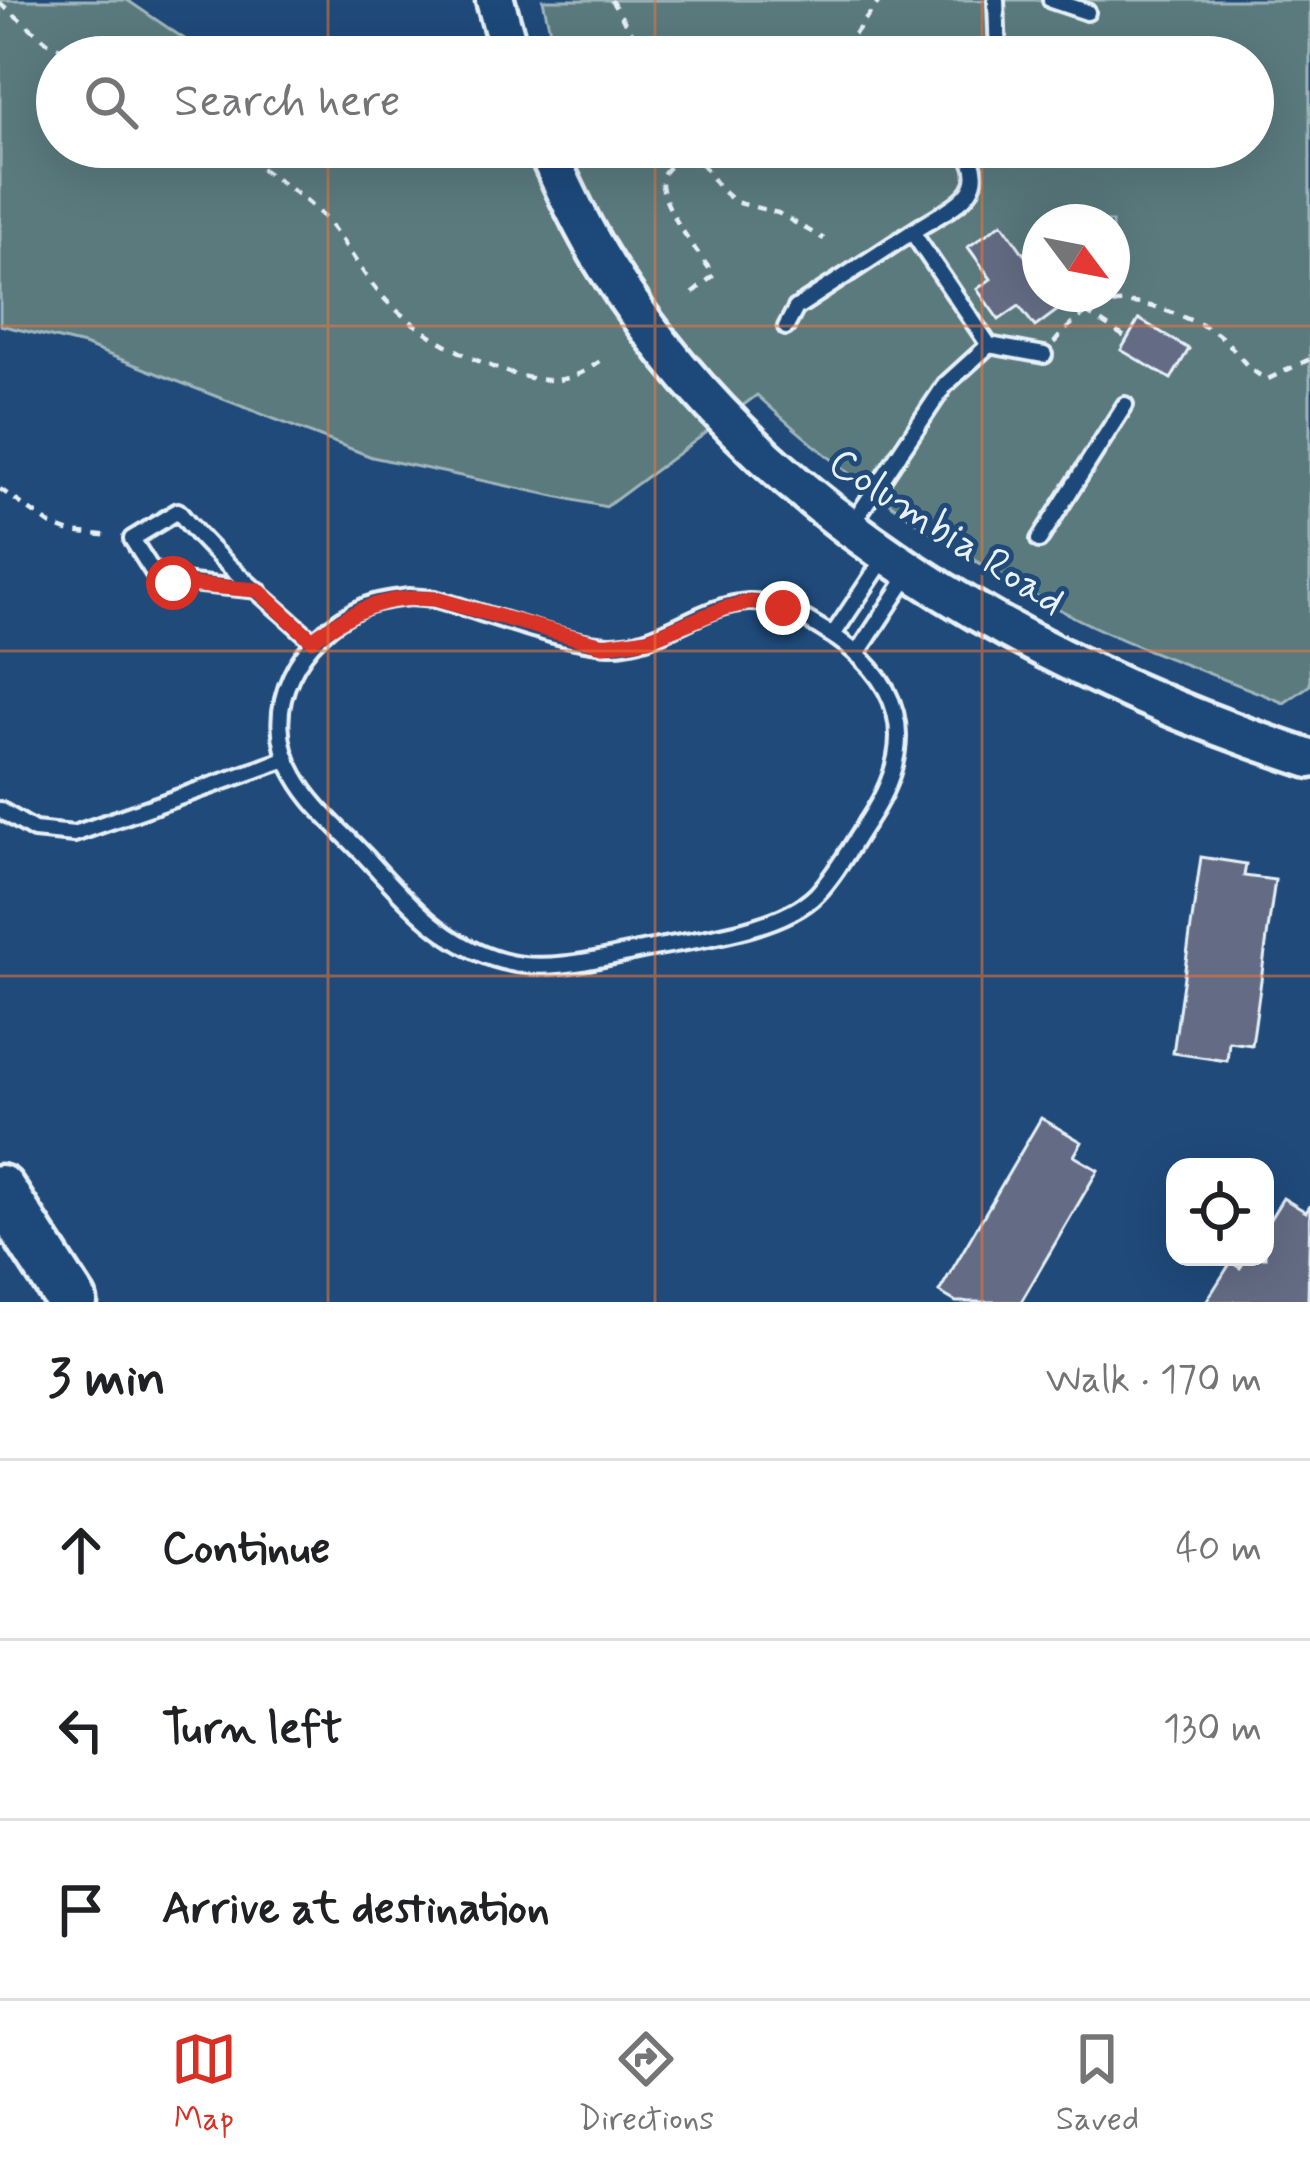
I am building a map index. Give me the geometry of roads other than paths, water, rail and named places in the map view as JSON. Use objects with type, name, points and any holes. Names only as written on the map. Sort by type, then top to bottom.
[{"type":"highway","points":[[0,1190],[72,1302]]},
{"type":"main road","points":[[495,0],[505,36]]},
{"type":"main road","name":"Columbia Road","points":[[556,168],[608,269],[653,334],[741,435],[796,486],[899,563],[1124,688],[1310,759]]},
{"type":"lane","points":[[996,0],[997,36]]},
{"type":"lane","points":[[1051,0],[1087,12]]},
{"type":"lane","points":[[787,327],[796,308],[969,193],[977,181],[976,168]]},
{"type":"lane","points":[[912,232],[989,345],[1044,356]]},
{"type":"lane","points":[[850,527],[945,385],[989,345]]},
{"type":"lane","points":[[1039,540],[1125,405]]},
{"type":"lane","points":[[258,590],[163,580],[132,539],[178,511],[312,640]]},
{"type":"lane","points":[[833,635],[899,563]]},
{"type":"lane","points":[[857,654],[899,563]]},
{"type":"lane","points":[[435,599],[603,645],[648,639],[750,602],[783,608],[833,635],[873,666],[890,690],[899,738],[896,760],[877,807],[817,895],[780,918],[568,964],[504,962],[424,919],[309,795],[286,759],[281,730],[292,670],[312,640],[370,603],[435,599]]},
{"type":"lane","points":[[0,809],[34,830],[74,834],[286,759]]}]
